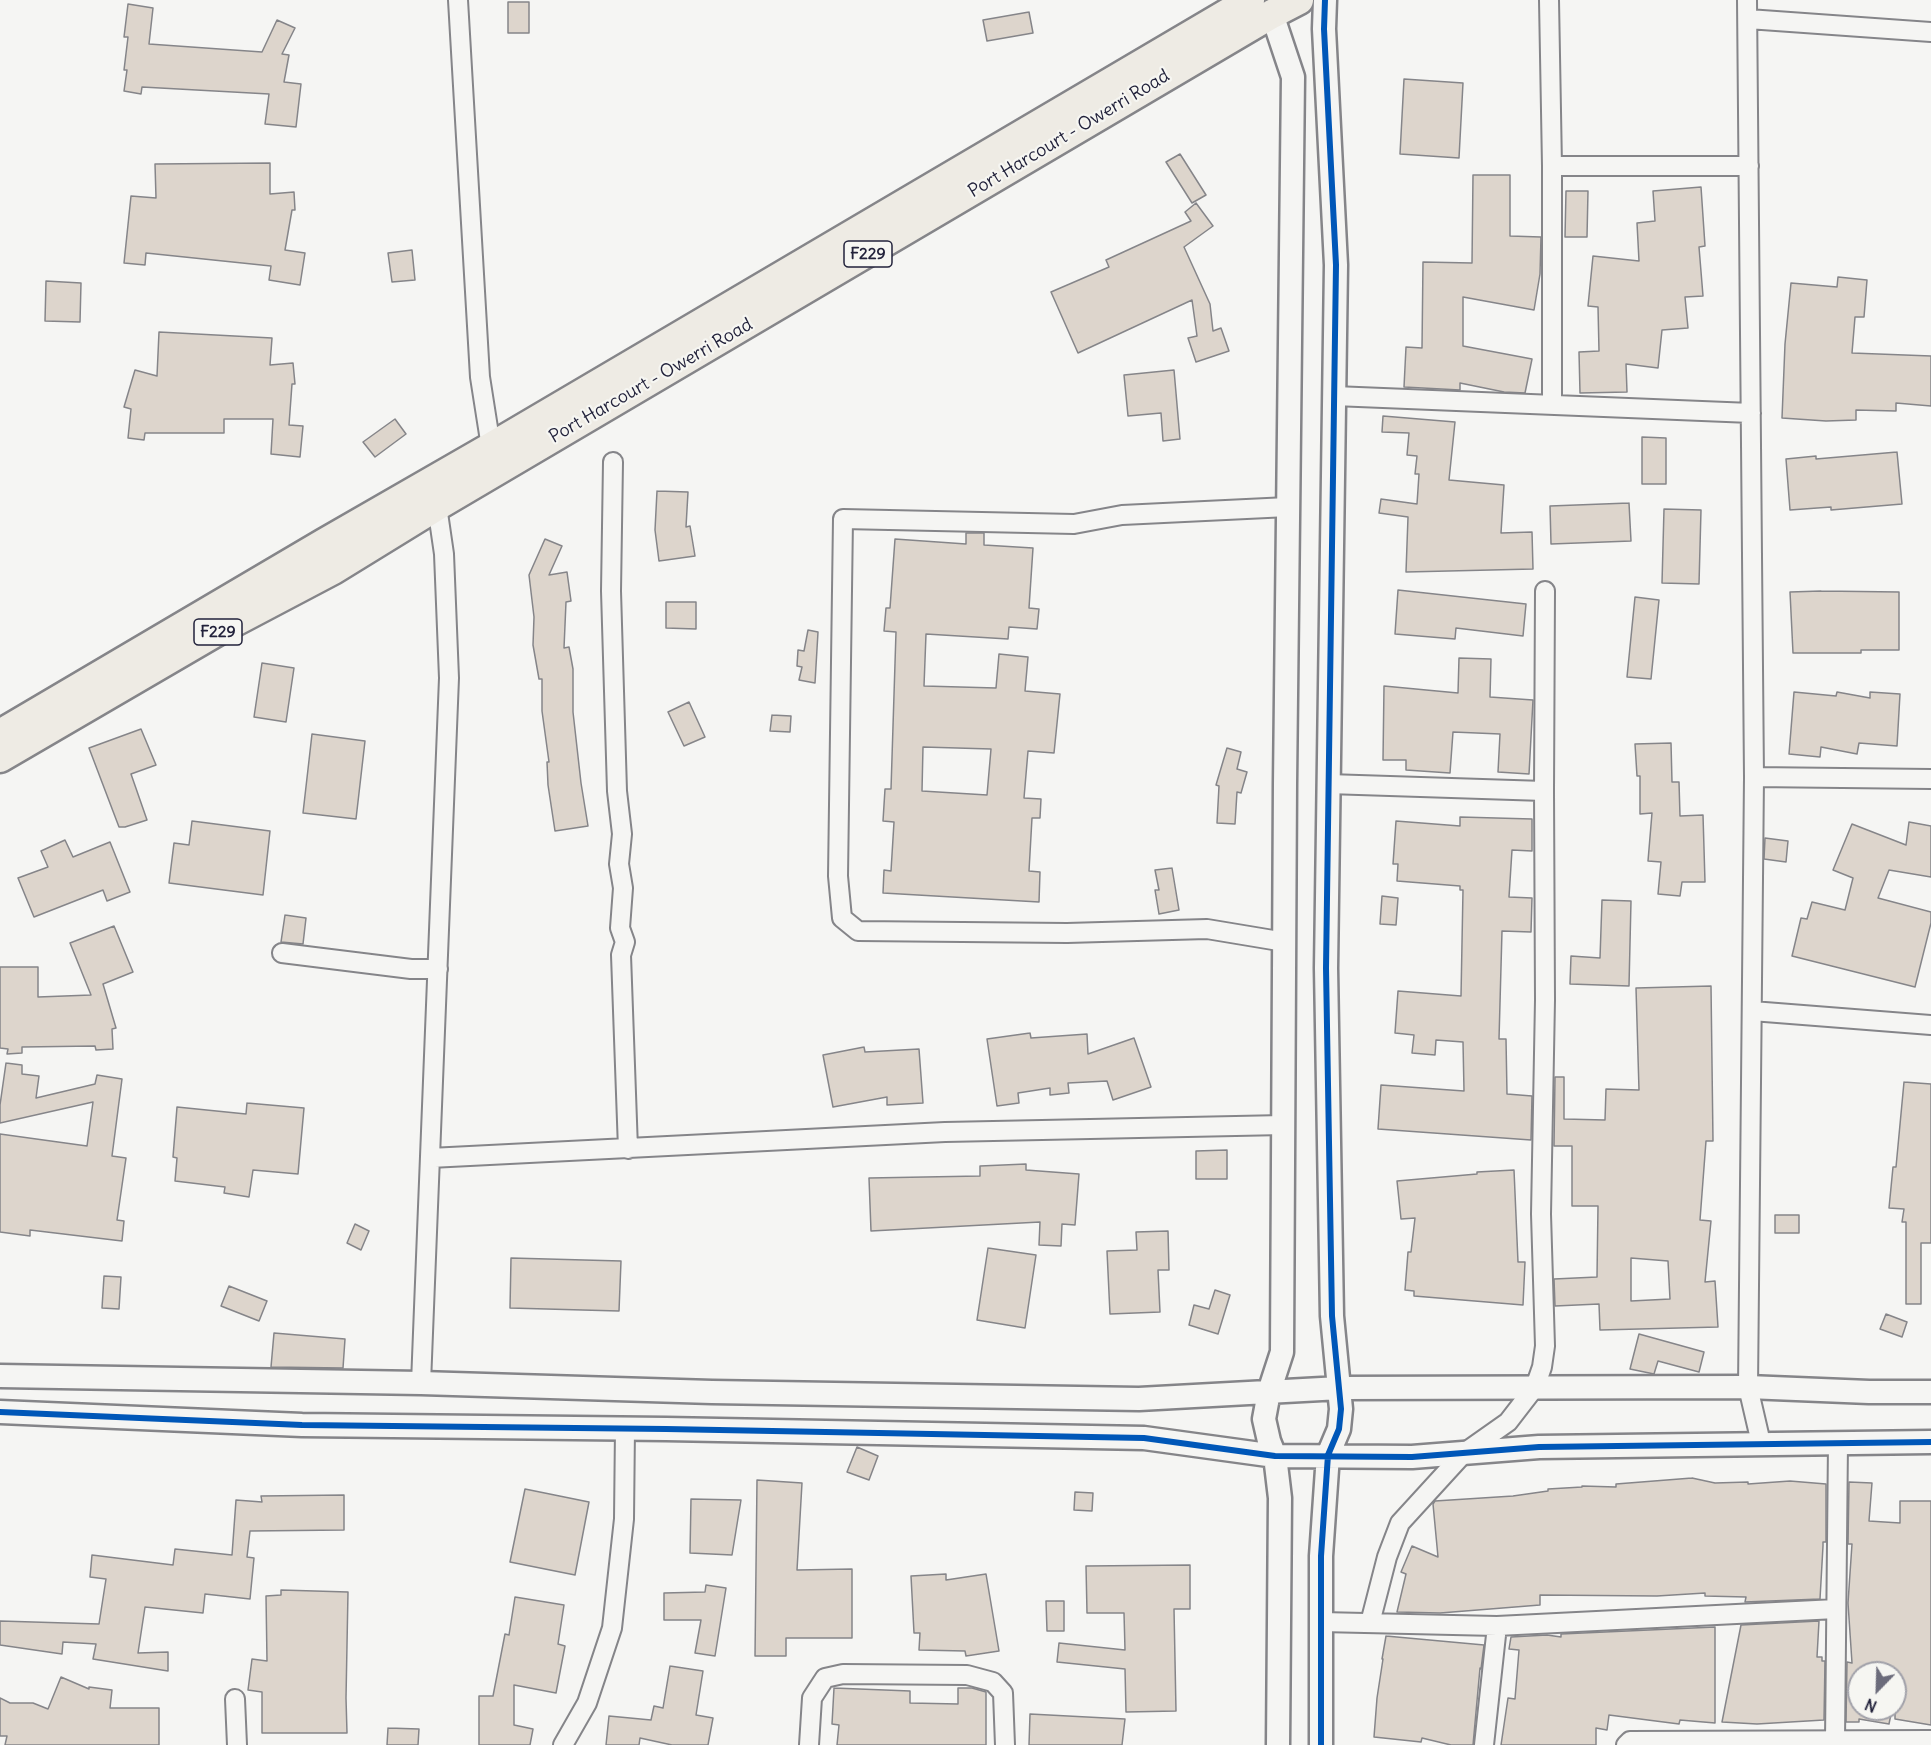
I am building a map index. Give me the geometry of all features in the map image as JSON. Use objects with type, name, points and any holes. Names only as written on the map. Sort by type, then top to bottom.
[{"type":"main road","name":"Port Harcourt - Owerri Road","points":[[0,734],[333,537],[1261,7],[1299,0]]},
{"type":"main road","name":"Port Harcourt - Owerri Road","points":[[0,758],[224,628],[333,570],[1261,7]]},
{"type":"street","points":[[458,0],[480,377],[491,447]]},
{"type":"street","points":[[1321,1745],[1321,1556],[1328,1455],[1339,1429],[1341,1409],[1331,1305],[1326,968],[1335,264],[1324,29],[1325,0]]},
{"type":"street","points":[[1549,0],[1552,405]]},
{"type":"street","points":[[1748,0],[1754,777],[1748,1387],[1761,1443]]},
{"type":"street","points":[[1261,7],[1293,77],[1282,1353],[1269,1392],[1264,1419],[1275,1456],[1280,1498],[1278,1745]]},
{"type":"street","points":[[1748,19],[1931,32]]},
{"type":"street","points":[[1552,166],[1749,166]]},
{"type":"street","points":[[1334,396],[1751,413]]},
{"type":"street","points":[[613,462],[611,591],[617,791],[622,834],[619,864],[623,888],[620,928],[625,942],[621,955],[628,1149]]},
{"type":"street","points":[[421,1383],[449,678],[444,554],[437,506]]},
{"type":"street","points":[[1285,942],[1207,929],[1068,933],[858,932],[842,918],[838,876],[843,519],[1074,524],[1122,515],[1288,507]]},
{"type":"street","points":[[1370,1623],[1387,1557],[1400,1523],[1464,1453],[1508,1422],[1534,1387],[1542,1367],[1545,1346],[1541,1214],[1545,1000],[1545,591]]},
{"type":"street","points":[[1754,777],[1931,779]]},
{"type":"street","points":[[1328,784],[1544,791]]},
{"type":"street","points":[[282,953],[411,969],[438,969]]},
{"type":"street","points":[[1752,1011],[1931,1025]]},
{"type":"street","points":[[430,1158],[945,1132],[1284,1125]]},
{"type":"street","points":[[0,1376],[1139,1399],[1340,1388],[1748,1387],[1931,1392]]},
{"type":"street","points":[[0,1412],[302,1425],[625,1428],[1144,1438],[1275,1456],[1412,1456],[1539,1447],[1931,1442]]},
{"type":"street","points":[[563,1745],[587,1703],[612,1628],[624,1519],[625,1428]]},
{"type":"street","points":[[1835,1740],[1838,1443]]},
{"type":"street","points":[[1321,1622],[1497,1626],[1836,1609]]},
{"type":"street","points":[[1484,1745],[1497,1626]]},
{"type":"street","points":[[809,1745],[812,1698],[825,1678],[843,1674],[967,1675],[993,1682],[1003,1693],[1005,1745]]},
{"type":"street","points":[[235,1699],[237,1745]]},
{"type":"street","points":[[1626,1745],[1630,1741],[1745,1743],[1835,1740],[1869,1743],[1931,1740]]},
{"type":"building","points":[[508,2],[529,2],[529,33],[508,33]]},
{"type":"building","points":[[128,4],[153,8],[149,44],[262,52],[277,20],[295,28],[282,54],[289,55],[284,82],[301,84],[296,127],[265,124],[269,94],[142,87],[141,94],[124,91],[128,37],[124,37]]},
{"type":"building","points":[[1029,12],[1033,33],[987,41],[983,20]]},
{"type":"building","points":[[1404,79],[1463,83],[1459,158],[1400,154]]},
{"type":"building","points":[[1180,154],[1206,195],[1192,203],[1166,162]]},
{"type":"building","points":[[270,163],[270,194],[294,192],[295,210],[292,210],[285,250],[305,253],[300,285],[269,280],[271,266],[146,253],[145,265],[124,263],[131,196],[156,198],[155,164]]},
{"type":"building","points":[[1473,175],[1510,175],[1510,236],[1541,237],[1540,274],[1534,310],[1463,297],[1463,346],[1532,359],[1525,393],[1504,392],[1460,383],[1460,390],[1404,387],[1406,347],[1422,348],[1423,262],[1472,263]]},
{"type":"building","points":[[1701,187],[1705,246],[1699,247],[1703,296],[1685,297],[1688,328],[1662,330],[1658,368],[1626,364],[1627,392],[1580,393],[1579,352],[1599,351],[1598,307],[1588,306],[1593,256],[1639,261],[1637,223],[1655,221],[1653,191]]},
{"type":"building","points":[[1566,191],[1588,191],[1587,237],[1565,237]]},
{"type":"building","points":[[1196,203],[1213,226],[1184,247],[1210,304],[1213,331],[1221,328],[1229,351],[1196,362],[1188,338],[1197,336],[1192,300],[1078,353],[1051,292],[1109,267],[1106,260],[1191,221],[1185,212]]},
{"type":"building","points":[[412,250],[415,280],[392,282],[388,253]]},
{"type":"building","points":[[1838,277],[1867,280],[1864,317],[1855,317],[1852,353],[1931,356],[1931,406],[1896,403],[1896,411],[1856,410],[1856,420],[1826,421],[1782,418],[1785,344],[1791,283],[1837,287]]},
{"type":"building","points":[[46,281],[81,283],[80,322],[45,321]]},
{"type":"building","points":[[159,332],[272,338],[270,365],[293,363],[295,384],[292,384],[289,425],[303,426],[300,457],[271,454],[273,419],[224,419],[224,433],[145,433],[144,440],[128,438],[131,409],[124,407],[135,370],[157,376]]},
{"type":"building","points":[[1174,370],[1180,439],[1163,441],[1161,413],[1128,416],[1124,375]]},
{"type":"building","points":[[1383,416],[1455,422],[1449,480],[1504,485],[1501,533],[1532,532],[1533,569],[1406,572],[1408,517],[1379,513],[1381,499],[1417,504],[1419,474],[1415,474],[1417,456],[1407,455],[1409,433],[1382,432]]},
{"type":"building","points":[[395,419],[406,434],[375,457],[363,442]]},
{"type":"building","points":[[1642,437],[1666,438],[1666,484],[1642,484]]},
{"type":"building","points":[[1897,452],[1902,504],[1831,510],[1831,507],[1790,510],[1786,459],[1816,456],[1816,459]]},
{"type":"building","points":[[657,491],[688,492],[686,527],[690,526],[695,556],[659,561],[655,530]]},
{"type":"building","points":[[1629,503],[1631,541],[1551,544],[1550,506]]},
{"type":"building","points":[[1664,509],[1701,510],[1699,584],[1662,583]]},
{"type":"building","points":[[966,533],[984,533],[984,545],[1033,548],[1029,608],[1039,609],[1037,629],[1009,627],[1008,639],[926,634],[924,686],[996,688],[999,654],[1028,657],[1025,691],[1060,694],[1054,753],[1028,751],[1024,798],[1041,799],[1040,818],[1032,818],[1029,871],[1040,872],[1039,902],[883,893],[884,870],[891,871],[894,822],[883,821],[885,789],[891,789],[896,632],[884,631],[886,608],[890,608],[895,539],[966,544]],"holes":[[[923,747],[991,749],[987,795],[922,791]]]},
{"type":"building","points":[[545,539],[562,546],[549,575],[567,572],[571,601],[566,602],[564,648],[569,647],[573,669],[573,712],[588,826],[555,831],[548,785],[547,762],[549,762],[542,711],[542,679],[539,679],[533,645],[534,617],[529,575]]},
{"type":"building","points":[[1398,590],[1526,604],[1523,636],[1456,628],[1455,639],[1395,634]]},
{"type":"building","points":[[1790,592],[1899,592],[1899,650],[1861,650],[1861,653],[1793,653]]},
{"type":"building","points":[[1635,597],[1659,600],[1651,679],[1627,677]]},
{"type":"building","points":[[666,602],[696,602],[696,629],[666,628]]},
{"type":"building","points":[[808,630],[818,632],[815,683],[799,680],[802,667],[797,666],[798,650],[804,651]]},
{"type":"building","points":[[1459,658],[1491,659],[1490,697],[1533,700],[1529,774],[1498,772],[1500,734],[1453,732],[1450,773],[1406,770],[1406,760],[1383,760],[1384,686],[1458,693]]},
{"type":"building","points":[[262,663],[294,668],[286,722],[254,717]]},
{"type":"building","points":[[1794,692],[1836,696],[1837,692],[1870,698],[1870,692],[1900,694],[1897,746],[1859,743],[1857,754],[1821,747],[1820,757],[1789,754]]},
{"type":"building","points":[[689,702],[705,737],[684,746],[668,712]]},
{"type":"building","points":[[772,715],[791,716],[790,732],[770,731]]},
{"type":"building","points":[[141,729],[156,765],[131,774],[147,820],[119,827],[89,748]]},
{"type":"building","points":[[312,734],[365,741],[356,819],[303,813]]},
{"type":"building","points":[[1671,743],[1672,782],[1679,782],[1680,816],[1703,815],[1705,882],[1682,882],[1680,896],[1658,894],[1661,862],[1648,861],[1652,813],[1640,814],[1640,776],[1637,776],[1635,744]]},
{"type":"building","points":[[1227,748],[1241,752],[1237,769],[1247,772],[1241,793],[1237,792],[1235,824],[1217,823],[1219,786],[1216,785]]},
{"type":"building","points":[[1460,817],[1532,819],[1532,851],[1512,850],[1509,897],[1532,898],[1531,932],[1502,931],[1499,1039],[1506,1039],[1507,1094],[1532,1096],[1531,1140],[1378,1129],[1381,1085],[1464,1091],[1463,1042],[1436,1040],[1435,1055],[1412,1053],[1414,1035],[1395,1033],[1398,991],[1461,996],[1463,890],[1460,890],[1460,886],[1397,881],[1398,864],[1393,864],[1396,821],[1460,826]]},
{"type":"building","points":[[192,821],[270,831],[263,895],[169,883],[174,843],[189,845]]},
{"type":"building","points":[[1909,822],[1931,826],[1931,877],[1889,870],[1878,898],[1931,912],[1931,923],[1915,987],[1792,956],[1801,918],[1807,919],[1812,902],[1845,910],[1853,878],[1833,870],[1852,824],[1906,845]]},
{"type":"building","points":[[1765,838],[1788,841],[1786,862],[1764,859]]},
{"type":"building","points":[[65,840],[73,857],[110,842],[130,892],[107,901],[103,890],[34,917],[18,878],[48,867],[41,851]]},
{"type":"building","points":[[1172,868],[1179,910],[1159,914],[1155,890],[1159,890],[1155,870]]},
{"type":"building","points":[[1382,896],[1398,898],[1396,925],[1380,924]]},
{"type":"building","points":[[1602,900],[1631,901],[1629,986],[1570,984],[1571,956],[1600,958]]},
{"type":"building","points":[[285,915],[306,918],[303,944],[281,942]]},
{"type":"building","points":[[114,926],[133,972],[103,984],[116,1028],[112,1029],[113,1049],[96,1050],[95,1046],[22,1047],[22,1053],[7,1054],[8,1049],[0,1048],[0,967],[38,967],[38,997],[91,995],[70,943]]},
{"type":"building","points":[[1711,986],[1713,1141],[1706,1141],[1700,1220],[1711,1221],[1705,1282],[1715,1281],[1718,1327],[1600,1330],[1599,1304],[1555,1306],[1554,1279],[1597,1277],[1598,1206],[1572,1206],[1572,1146],[1554,1146],[1555,1077],[1564,1077],[1564,1119],[1605,1120],[1606,1089],[1639,1090],[1636,988]],"holes":[[[1631,1258],[1668,1261],[1670,1299],[1631,1301]]]},
{"type":"building","points":[[1030,1033],[1031,1038],[1087,1034],[1088,1054],[1134,1038],[1151,1087],[1113,1100],[1107,1081],[1068,1083],[1069,1093],[1050,1095],[1050,1088],[1018,1093],[1019,1103],[997,1106],[987,1039]]},
{"type":"building","points":[[864,1047],[865,1052],[919,1049],[923,1103],[887,1105],[887,1097],[833,1107],[823,1055]]},
{"type":"building","points":[[6,1063],[22,1065],[22,1074],[39,1076],[36,1098],[95,1084],[97,1075],[122,1079],[112,1156],[126,1158],[117,1220],[124,1221],[122,1241],[30,1230],[30,1236],[0,1232],[0,1134],[87,1146],[93,1102],[0,1123]]},
{"type":"building","points":[[1904,1082],[1931,1084],[1931,1243],[1921,1243],[1921,1304],[1906,1304],[1906,1222],[1902,1222],[1904,1209],[1889,1208],[1893,1167],[1896,1167]]},
{"type":"building","points":[[247,1103],[304,1108],[298,1174],[253,1170],[249,1197],[224,1193],[225,1187],[175,1181],[177,1158],[173,1157],[177,1107],[246,1114]]},
{"type":"building","points":[[1227,1150],[1227,1179],[1196,1179],[1196,1151]]},
{"type":"building","points":[[1026,1164],[1026,1170],[1079,1174],[1075,1225],[1062,1224],[1061,1246],[1039,1245],[1040,1222],[871,1231],[869,1178],[980,1176],[980,1166]]},
{"type":"building","points":[[1514,1170],[1518,1262],[1525,1262],[1523,1305],[1414,1296],[1414,1291],[1405,1290],[1408,1252],[1411,1252],[1415,1218],[1401,1219],[1397,1181]]},
{"type":"building","points":[[1775,1215],[1799,1215],[1799,1233],[1775,1233]]},
{"type":"building","points":[[355,1224],[369,1231],[361,1250],[347,1243]]},
{"type":"building","points":[[1168,1231],[1169,1270],[1158,1270],[1160,1312],[1110,1314],[1107,1251],[1137,1250],[1136,1232]]},
{"type":"building","points":[[988,1248],[1036,1255],[1025,1328],[977,1320]]},
{"type":"building","points":[[511,1258],[621,1261],[619,1311],[510,1308]]},
{"type":"building","points":[[104,1276],[121,1277],[119,1309],[102,1308]]},
{"type":"building","points":[[229,1286],[267,1301],[259,1321],[221,1306]]},
{"type":"building","points":[[1215,1290],[1230,1295],[1218,1334],[1189,1325],[1194,1305],[1209,1309]]},
{"type":"building","points":[[1886,1314],[1907,1322],[1902,1337],[1880,1329]]},
{"type":"building","points":[[274,1333],[345,1339],[343,1368],[271,1367]]},
{"type":"building","points":[[1639,1334],[1704,1352],[1699,1372],[1658,1361],[1654,1374],[1630,1369]]},
{"type":"building","points":[[857,1447],[878,1456],[869,1480],[847,1472]]},
{"type":"building","points":[[1692,1478],[1715,1483],[1748,1482],[1748,1484],[1790,1481],[1826,1484],[1826,1542],[1823,1542],[1820,1599],[1745,1602],[1746,1597],[1705,1596],[1705,1593],[1657,1596],[1540,1595],[1540,1605],[1440,1613],[1397,1612],[1406,1574],[1401,1572],[1412,1546],[1438,1557],[1433,1504],[1435,1501],[1513,1496],[1548,1491],[1548,1489],[1582,1486],[1616,1487],[1616,1484]]},
{"type":"building","points":[[757,1480],[802,1483],[797,1570],[852,1569],[852,1638],[786,1638],[786,1656],[755,1656]]},
{"type":"building","points":[[1849,1482],[1872,1483],[1869,1521],[1900,1523],[1900,1501],[1931,1501],[1931,1725],[1907,1721],[1907,1661],[1852,1661],[1848,1603],[1852,1544],[1848,1544]]},
{"type":"building","points":[[525,1489],[589,1502],[575,1575],[510,1562]]},
{"type":"building","points":[[1075,1492],[1093,1493],[1092,1511],[1074,1510]]},
{"type":"building","points":[[344,1495],[344,1530],[250,1531],[247,1557],[254,1558],[250,1599],[205,1594],[203,1613],[145,1607],[138,1653],[168,1652],[168,1671],[93,1659],[96,1644],[63,1642],[62,1654],[0,1645],[0,1621],[99,1624],[106,1579],[90,1577],[92,1555],[173,1565],[175,1549],[232,1555],[236,1500],[262,1502],[261,1496]]},
{"type":"building","points":[[691,1499],[741,1500],[732,1555],[690,1553]]},
{"type":"building","points":[[1190,1565],[1190,1609],[1174,1609],[1176,1711],[1126,1712],[1125,1669],[1057,1662],[1059,1643],[1125,1650],[1124,1613],[1087,1613],[1086,1566]]},
{"type":"building","points":[[946,1574],[946,1580],[986,1574],[999,1651],[966,1656],[965,1651],[919,1650],[920,1633],[914,1633],[911,1576]]},
{"type":"building","points":[[706,1585],[726,1588],[715,1656],[695,1653],[701,1620],[664,1620],[664,1593],[705,1592]]},
{"type":"building","points":[[281,1590],[348,1592],[347,1733],[262,1733],[262,1692],[248,1690],[252,1659],[267,1661],[266,1596],[281,1595]]},
{"type":"building","points":[[515,1597],[564,1605],[558,1644],[565,1646],[556,1693],[514,1685],[514,1725],[533,1729],[530,1745],[479,1745],[479,1696],[493,1696],[505,1634],[509,1635]]},
{"type":"building","points":[[1046,1601],[1064,1601],[1064,1631],[1047,1631]]},
{"type":"building","points":[[1819,1621],[1817,1657],[1822,1657],[1822,1661],[1825,1661],[1824,1720],[1757,1724],[1722,1722],[1741,1625]]},
{"type":"building","points":[[1715,1627],[1715,1723],[1680,1720],[1679,1724],[1609,1715],[1607,1730],[1596,1728],[1596,1745],[1501,1745],[1508,1698],[1515,1699],[1519,1650],[1509,1649],[1511,1637],[1547,1635],[1561,1637],[1561,1634]]},
{"type":"building","points":[[1386,1636],[1484,1645],[1473,1745],[1451,1745],[1422,1738],[1421,1742],[1374,1737]]},
{"type":"building","points":[[1847,1662],[1847,1721],[1859,1722],[1846,1722]]},
{"type":"building","points":[[670,1666],[703,1671],[696,1715],[713,1718],[708,1745],[672,1745],[640,1738],[639,1745],[606,1745],[609,1716],[651,1720],[654,1706],[663,1708]]},
{"type":"building","points":[[61,1677],[89,1689],[89,1687],[112,1690],[110,1708],[159,1708],[159,1745],[5,1745],[7,1736],[0,1736],[0,1698],[10,1703],[33,1703],[48,1709]]},
{"type":"building","points":[[834,1688],[910,1691],[910,1703],[958,1704],[958,1688],[972,1688],[986,1692],[986,1745],[837,1745],[839,1725],[832,1724]]},
{"type":"building","points":[[1030,1714],[1125,1719],[1122,1745],[1029,1745]]},
{"type":"building","points":[[1871,1721],[1890,1721],[1889,1724]]},
{"type":"building","points":[[388,1728],[419,1729],[418,1745],[387,1745]]},
{"type":"cycle path","points":[[1321,1745],[1321,1556],[1328,1455],[1339,1429],[1341,1409],[1332,1316],[1326,968],[1336,265],[1324,29],[1325,0]]},
{"type":"cycle path","points":[[0,1412],[302,1425],[1144,1438],[1275,1456],[1412,1457],[1539,1447],[1931,1442]]}]
